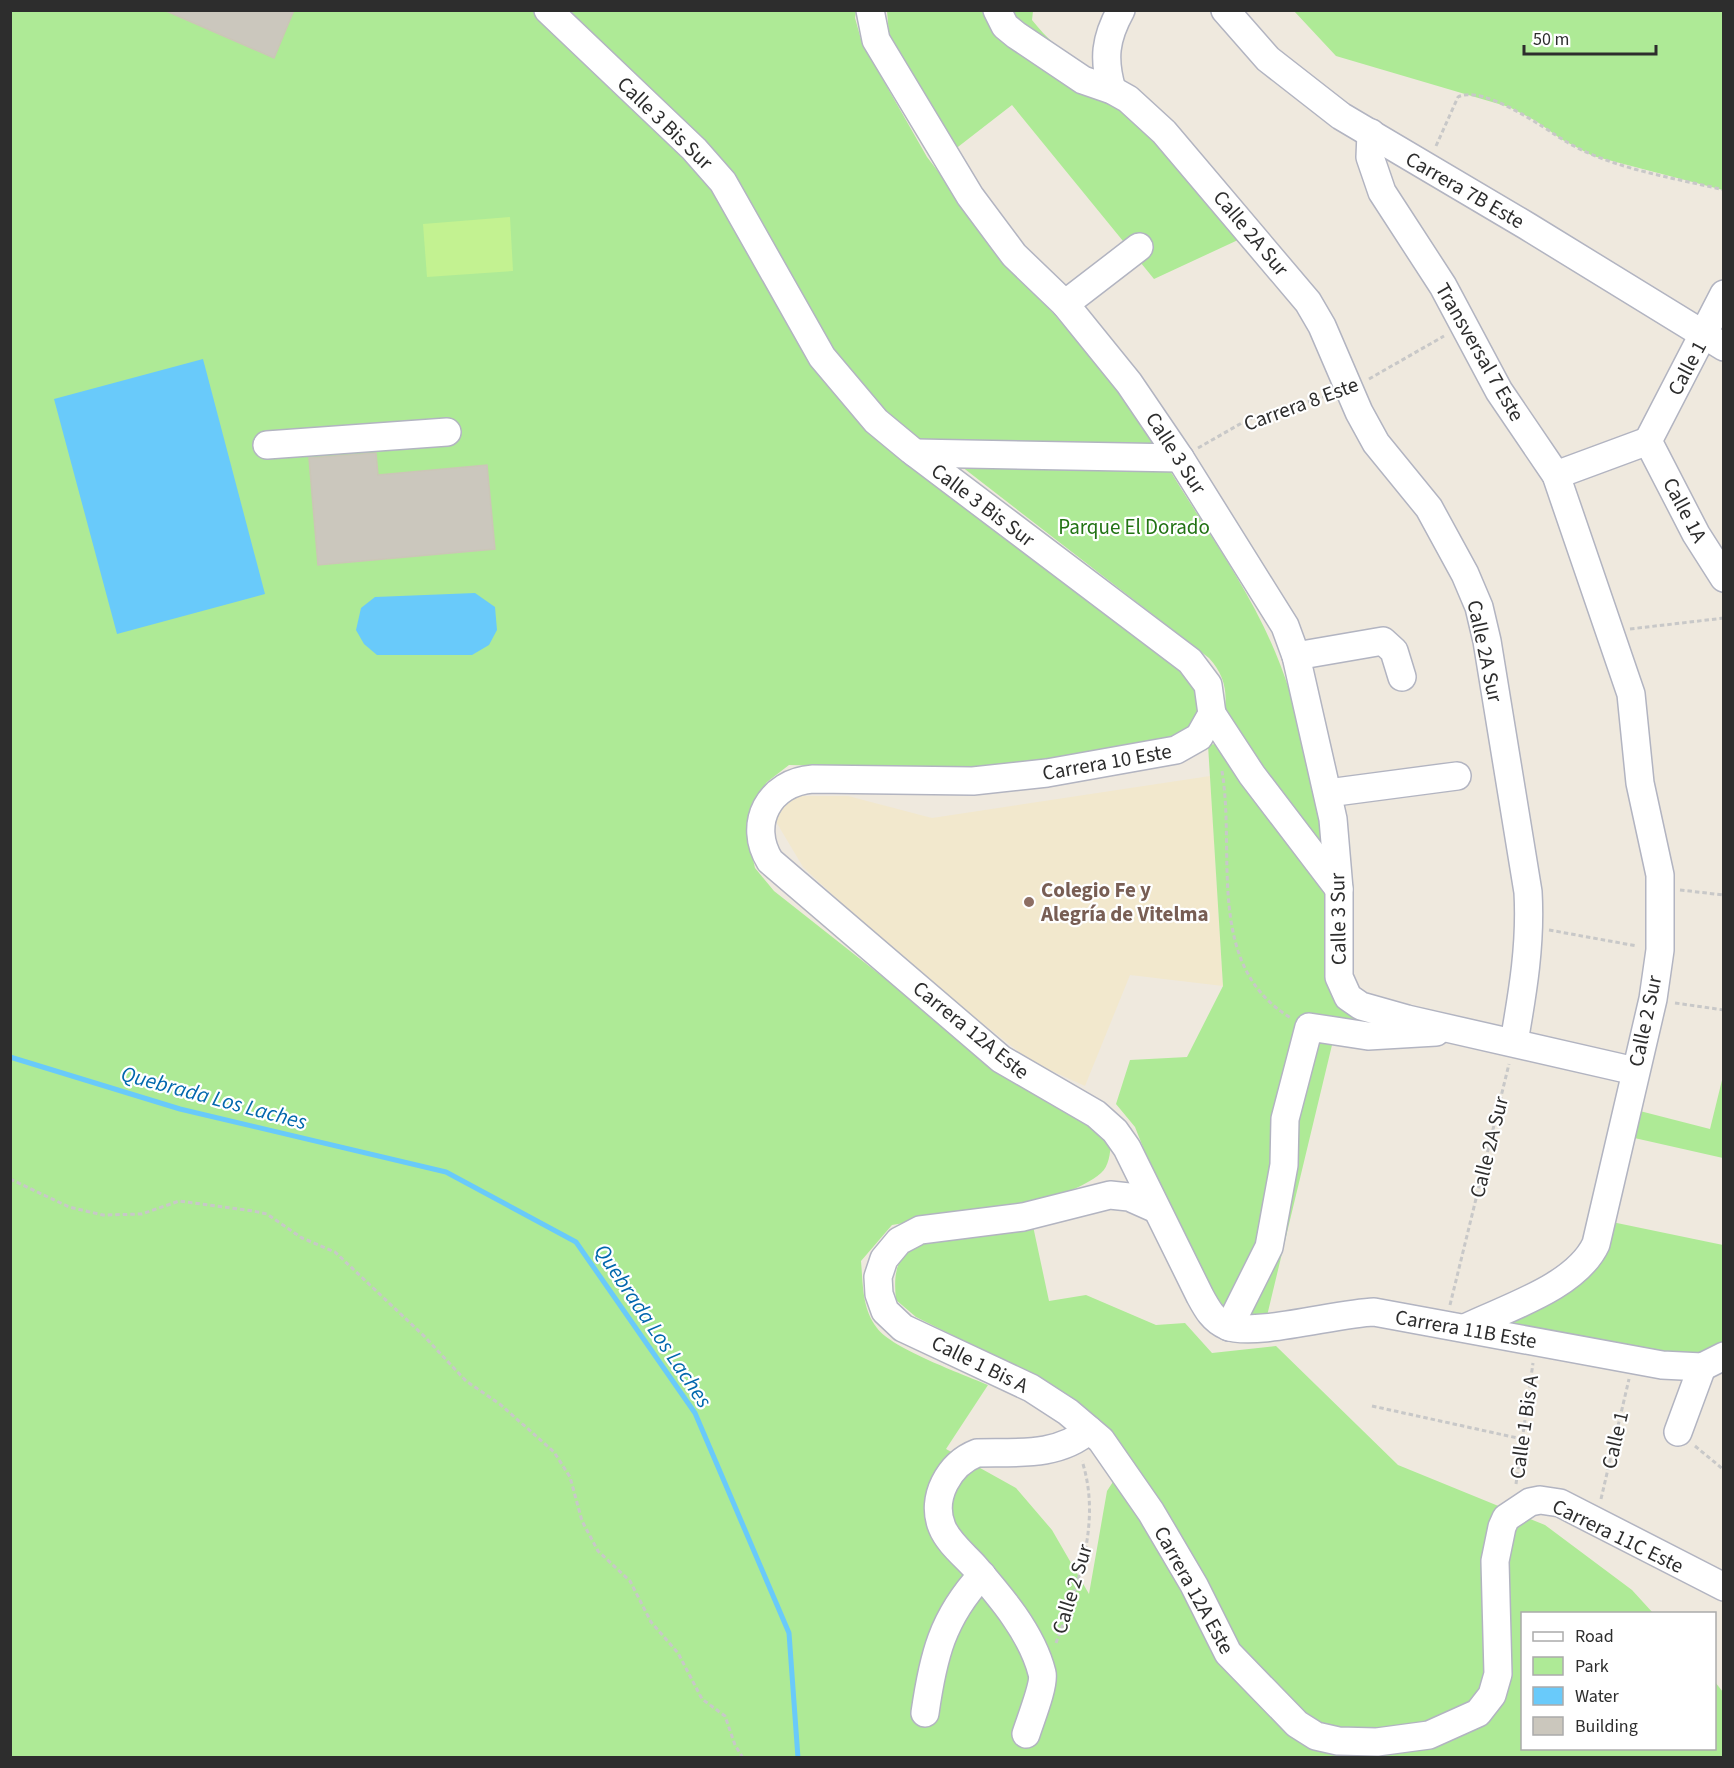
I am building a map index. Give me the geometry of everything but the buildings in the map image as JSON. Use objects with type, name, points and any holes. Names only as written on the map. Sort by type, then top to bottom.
[{"type":"street","name":"Calle 3 Bis Sur","points":[[548,10],[694,149],[723,182],[822,357],[857,401],[915,453],[1190,661],[1208,685],[1212,714]]},
{"type":"street","name":"Calle 3 Sur","points":[[870,10],[876,40],[965,188],[1014,255],[1065,304],[1129,383],[1180,458],[1285,626],[1296,656],[1328,793],[1339,890],[1339,977],[1344,993],[1361,1006],[1464,1033]]},
{"type":"street","name":"Calle 2A Sur","points":[[997,10],[1005,26],[1060,65],[1083,80],[1112,90],[1128,99],[1190,159],[1251,236],[1300,291],[1322,326],[1376,443],[1429,508],[1465,574],[1479,607],[1487,641],[1527,881],[1530,927],[1527,967],[1514,1042]]},
{"type":"street","points":[[1112,90],[1104,64],[1112,26],[1121,10]]},
{"type":"street","name":"Carrera 7B Este","points":[[1225,10],[1268,59],[1341,116],[1427,166],[1714,342]]},
{"type":"street","name":"Transversal 7 Este","points":[[1371,133],[1370,157],[1382,192],[1443,286],[1499,391],[1556,475],[1612,636]]},
{"type":"street","points":[[1065,304],[1139,247]]},
{"type":"street","name":"Calle 1","points":[[1648,441],[1714,342],[1724,294]]},
{"type":"street","points":[[267,445],[447,432]]},
{"type":"street","points":[[1556,475],[1648,441]]},
{"type":"street","name":"Calle 1A","points":[[1648,441],[1696,534],[1724,578]]},
{"type":"street","points":[[915,453],[1180,458]]},
{"type":"street","name":"Calle 2 Sur","points":[[1455,1327],[1566,1279],[1591,1255],[1596,1244],[1653,999],[1660,950],[1661,888],[1640,783],[1635,713],[1612,636]]},
{"type":"street","points":[[1296,656],[1383,641],[1395,651],[1402,677]]},
{"type":"street","points":[[1212,714],[1252,775],[1339,890]]},
{"type":"street","name":"Carrera 10 Este","points":[[773,796],[787,785],[804,780],[973,781],[1047,773],[1167,752],[1184,747],[1199,737],[1212,714]]},
{"type":"street","points":[[1328,793],[1457,776]]},
{"type":"street","name":"Carrera 12A Este","points":[[773,796],[764,811],[760,828],[762,846],[776,868],[1001,1059],[1096,1114],[1115,1131],[1127,1148],[1208,1310],[1229,1327]]},
{"type":"street","points":[[1229,1327],[1269,1247],[1284,1166],[1286,1119],[1309,1027],[1368,1036],[1464,1033],[1514,1042],[1635,1071]]},
{"type":"street","points":[[1101,1196],[1117,1177],[1127,1148]]},
{"type":"street","points":[[1101,1196],[1129,1197],[1156,1209]]},
{"type":"street","name":"Calle 1 Bis A","points":[[1082,1436],[1068,1412],[1031,1388],[903,1328],[885,1311],[879,1294],[878,1277],[884,1259],[909,1235],[931,1228],[1023,1217],[1101,1196]]},
{"type":"street","name":"Carrera 11B Este","points":[[1229,1327],[1258,1329],[1335,1315],[1374,1312],[1662,1365],[1713,1361]]},
{"type":"street","points":[[1678,1432],[1713,1361]]},
{"type":"street","points":[[1026,1734],[1043,1676],[1031,1646],[1015,1618],[982,1575],[946,1535],[938,1511],[944,1483],[955,1465],[966,1457],[977,1453],[1062,1448],[1082,1436]]},
{"type":"street","name":"Carrera 12A Este","points":[[1082,1436],[1101,1440],[1113,1455],[1151,1512],[1194,1585],[1228,1653],[1298,1724],[1316,1736],[1338,1741],[1393,1741],[1444,1730],[1465,1720],[1486,1705],[1498,1674],[1496,1543],[1506,1518],[1512,1513]]},
{"type":"street","name":"Carrera 11C Este","points":[[1512,1513],[1530,1502],[1550,1501],[1596,1521],[1724,1587]]},
{"type":"street","points":[[925,1713],[939,1641],[961,1598],[982,1575]]},
{"type":"path","points":[[1427,166],[1453,106],[1458,98],[1471,95],[1523,113],[1593,156],[1724,190]]},
{"type":"path","name":"Carrera 8 Este","points":[[1180,458],[1247,420],[1350,389],[1464,325]]},
{"type":"path","points":[[1612,636],[1724,618]]},
{"type":"path","points":[[1222,770],[1228,839],[1229,913],[1235,944],[1246,971],[1262,995],[1284,1014],[1309,1027]]},
{"type":"path","points":[[1661,888],[1724,896]]},
{"type":"path","points":[[1530,927],[1660,950]]},
{"type":"path","points":[[1653,999],[1724,1010]]},
{"type":"path","name":"Calle 2A Sur","points":[[1455,1327],[1514,1042]]},
{"type":"path","points":[[10,1179],[69,1208],[103,1215],[142,1214],[180,1201],[267,1214],[302,1238],[335,1252],[417,1329],[466,1381],[501,1405],[554,1452],[570,1477],[582,1521],[598,1551],[630,1581],[651,1622],[678,1653],[702,1699],[726,1716],[735,1745],[743,1758]]},
{"type":"path","name":"Calle 1 Bis A","points":[[1512,1513],[1536,1341]]},
{"type":"path","name":"Calle 1","points":[[1596,1521],[1633,1360]]},
{"type":"path","points":[[1372,1406],[1522,1439]]},
{"type":"path","points":[[1678,1432],[1724,1470]]},
{"type":"path","name":"Calle 2 Sur","points":[[1043,1676],[1073,1597],[1087,1544],[1090,1507],[1082,1436]]},
{"type":"shaded area","name":"Colegio Fe y Alegría de Vitelma","points":[[1210,776],[1223,986],[1130,975],[1085,1086],[1032,1062],[903,961],[803,867],[775,820],[786,796],[848,796],[932,818]]},
{"type":"green space","points":[[11,11],[856,11],[855,18],[862,43],[927,157],[996,247],[1110,379],[1154,443],[1149,452],[884,438],[1196,682],[1205,705],[1185,735],[1071,759],[977,769],[789,765],[767,782],[752,803],[748,837],[755,868],[774,891],[1016,1082],[1092,1121],[1111,1143],[1110,1155],[1101,1173],[1082,1185],[1058,1195],[1001,1209],[892,1225],[861,1261],[868,1313],[877,1328],[897,1344],[988,1385],[946,1449],[1016,1488],[1052,1530],[1089,1594],[1107,1491],[1124,1465],[1000,1359],[916,1317],[896,1300],[895,1277],[902,1257],[913,1245],[919,1243],[1033,1226],[1049,1301],[1086,1295],[1156,1325],[1185,1323],[1212,1353],[1276,1346],[1398,1465],[1545,1525],[1632,1590],[1652,1612],[1521,1612],[1521,1750],[1716,1750],[1716,1683],[1723,1692],[1723,1757],[11,1758]]},
{"type":"green space","points":[[887,11],[1033,11],[1032,20],[1055,45],[1122,99],[1148,126],[1238,240],[1154,279],[1012,105],[954,150],[889,35]]},
{"type":"green space","points":[[1294,11],[1723,11],[1723,190],[1593,156],[1509,107],[1336,56]]},
{"type":"green space","points":[[510,217],[513,271],[427,277],[423,224]]},
{"type":"green space","name":"Parque El Dorado","points":[[957,463],[1169,469],[1257,613],[1280,664],[1303,736],[1329,859],[1223,721],[1225,688],[1215,665],[1209,658]]},
{"type":"green space","points":[[1222,743],[1329,891],[1331,986],[1392,1025],[1338,1020],[1266,1320],[1227,1310],[1209,1288],[1150,1165],[1135,1127],[1116,1104],[1130,1060],[1187,1057],[1223,986],[1208,745]]},
{"type":"green space","points":[[1723,1076],[1723,1158],[1630,1137],[1636,1110],[1710,1129]]},
{"type":"green space","points":[[1612,1222],[1723,1245],[1723,1342],[1719,1347],[1699,1357],[1508,1324]]},
{"type":"water","points":[[203,359],[265,594],[117,634],[54,399]]},
{"type":"water","points":[[475,593],[495,607],[497,630],[489,645],[472,655],[377,655],[364,644],[356,630],[361,608],[375,597]]},
{"type":"waterway","name":"Quebrada Los Laches","points":[[10,1057],[180,1109],[446,1172],[576,1242],[695,1413],[789,1633],[798,1758]]},
{"type":"place","name":"Colegio Fe y Alegría de Vitelma","points":[[1029,902]]}]
